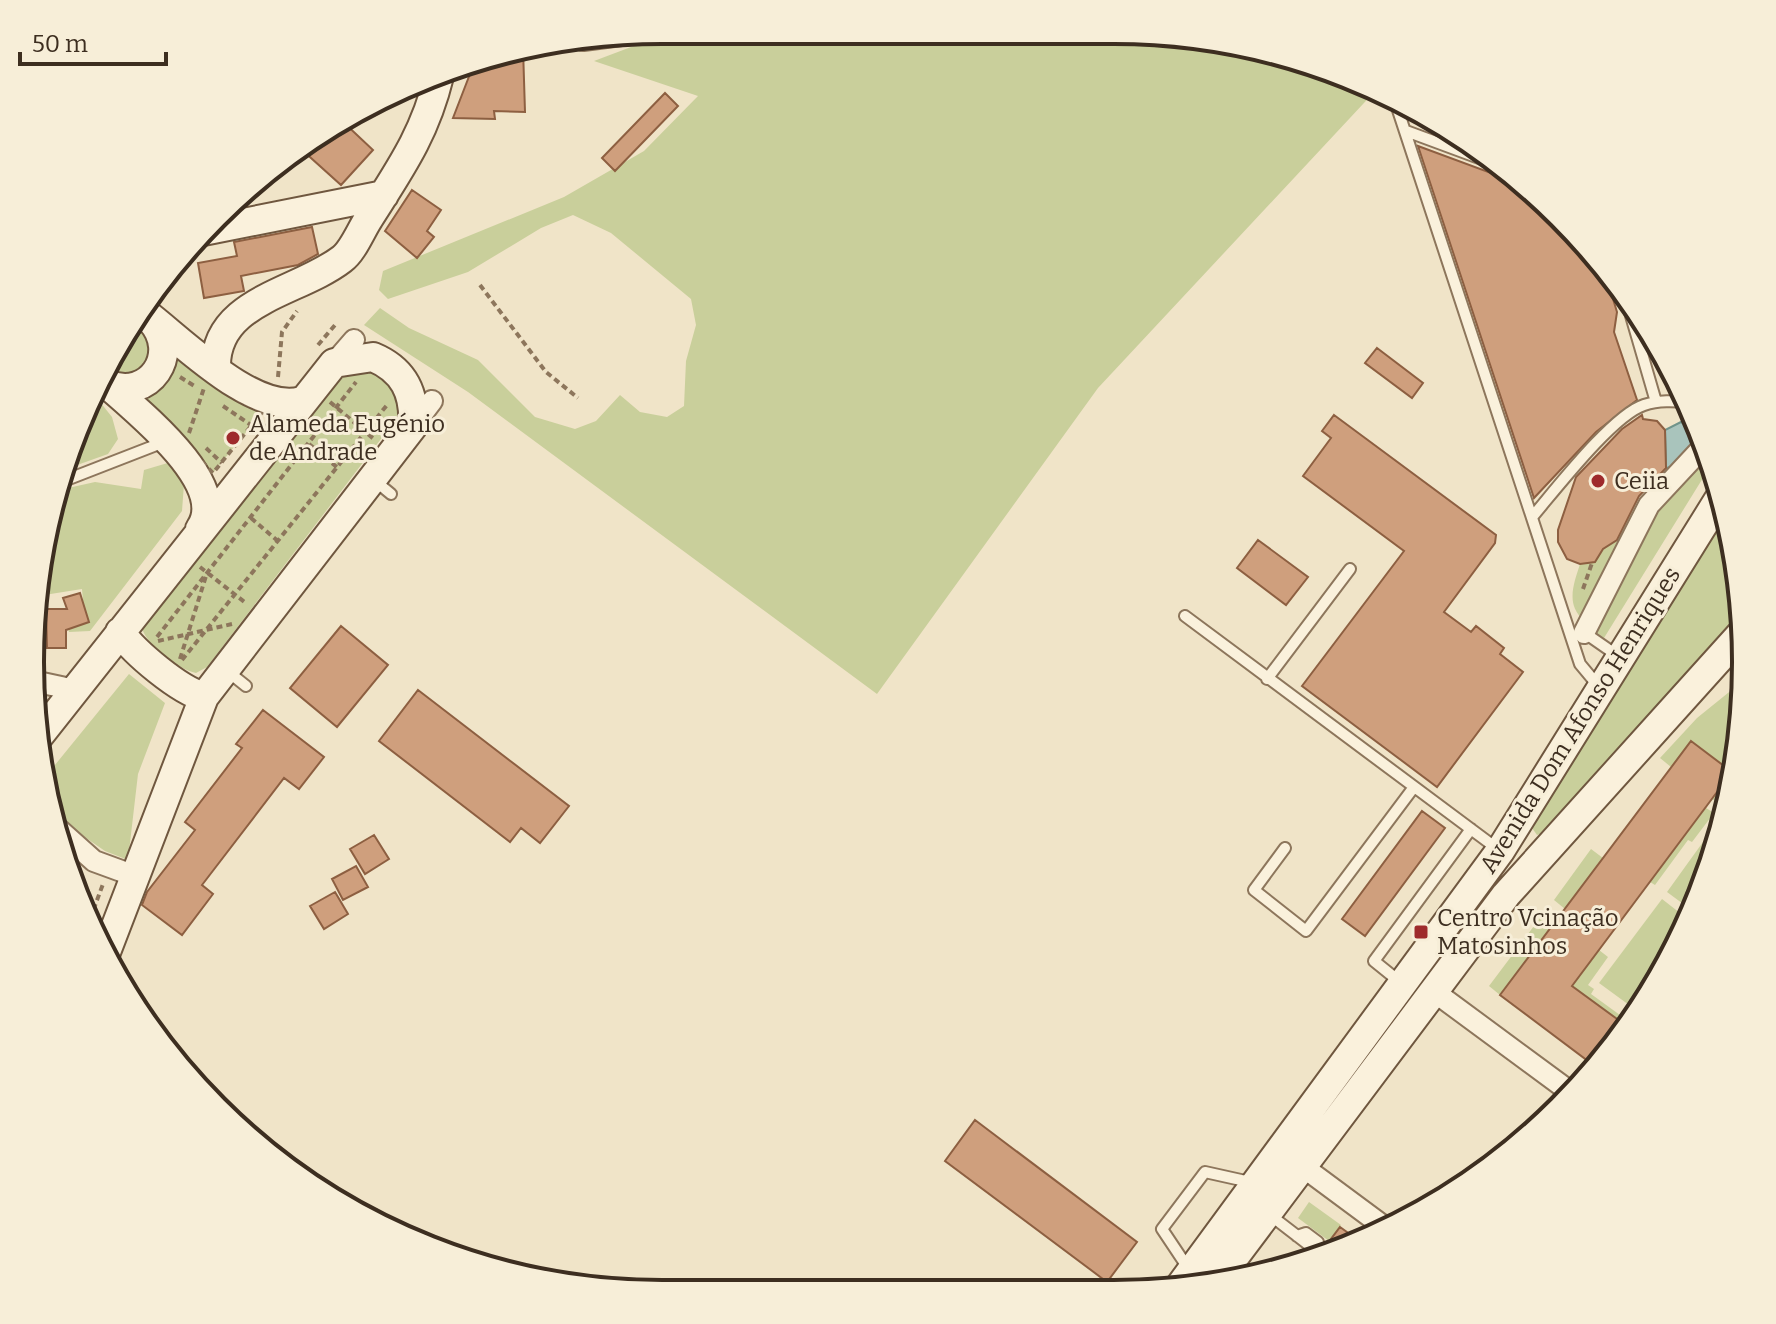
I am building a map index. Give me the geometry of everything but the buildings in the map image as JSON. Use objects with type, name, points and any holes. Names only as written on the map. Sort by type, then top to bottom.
[{"type":"street","points":[[212,371],[217,347],[231,321],[344,258],[408,159],[430,115],[436,87]]},
{"type":"street","points":[[223,227],[384,195]]},
{"type":"street","points":[[150,317],[212,371],[252,394],[285,394]]},
{"type":"street","points":[[112,382],[124,390],[137,388],[160,368],[165,353],[163,339],[149,318]]},
{"type":"street","points":[[200,530],[285,394],[324,357],[354,340]]},
{"type":"street","points":[[324,357],[364,356],[388,365],[410,388],[413,426]]},
{"type":"street","points":[[47,725],[206,521],[202,489],[196,474],[175,443],[112,382]]},
{"type":"street","points":[[109,937],[123,872],[204,697],[236,678],[382,486],[413,426],[432,401]]},
{"type":"street","points":[[1575,627],[1649,505],[1696,455]]},
{"type":"street","name":"Avenida Dom Afonso Henriques","points":[[1207,1273],[1256,1184],[1508,839],[1713,509]]},
{"type":"street","points":[[120,632],[134,649],[189,691],[204,697]]},
{"type":"street","name":"Avenida Dom Afonso Henriques","points":[[1211,1272],[1267,1213],[1506,895],[1732,644]]},
{"type":"street","points":[[1664,717],[1732,664]]},
{"type":"street","points":[[45,683],[75,690]]},
{"type":"street","points":[[1508,839],[1544,850]]},
{"type":"street","points":[[71,840],[94,861],[123,872]]},
{"type":"street","points":[[1482,877],[1506,895]]},
{"type":"street","points":[[1432,990],[1563,1086]]},
{"type":"street","points":[[1302,1166],[1376,1221]]},
{"type":"lane","points":[[1400,115],[1533,516],[1575,627],[1584,671],[1601,689]]},
{"type":"lane","points":[[1406,131],[1462,152]]},
{"type":"lane","points":[[1635,331],[1656,402]]},
{"type":"lane","points":[[1533,516],[1616,425],[1641,405],[1674,402]]},
{"type":"lane","points":[[72,478],[175,443]]},
{"type":"lane","points":[[1267,679],[1350,569]]},
{"type":"lane","points":[[1185,616],[1471,829],[1508,839]]},
{"type":"lane","points":[[1575,627],[1621,658]]},
{"type":"lane","points":[[1285,848],[1254,890],[1306,931],[1414,787]]},
{"type":"lane","points":[[1404,985],[1374,961],[1471,829]]},
{"type":"lane","points":[[1197,1275],[1162,1229],[1205,1172],[1256,1184]]},
{"type":"lane","points":[[1267,1213],[1312,1247]]},
{"type":"path","points":[[316,273],[303,302],[282,332],[285,394],[213,473],[175,443],[136,396],[163,379],[175,346],[212,371],[245,404],[285,394],[337,408],[380,444]]},
{"type":"path","points":[[480,285],[546,372],[578,398]]},
{"type":"path","points":[[324,357],[335,325]]},
{"type":"path","points":[[175,443],[212,371]]},
{"type":"path","points":[[152,644],[361,375]]},
{"type":"path","points":[[180,667],[391,400]]},
{"type":"path","points":[[309,444],[338,468]]},
{"type":"path","points":[[251,518],[279,542]]},
{"type":"path","points":[[191,560],[252,608]]},
{"type":"path","points":[[180,667],[207,573]]},
{"type":"path","points":[[165,653],[167,613]]},
{"type":"path","points":[[152,644],[241,622],[232,633]]},
{"type":"path","points":[[152,644],[158,648]]},
{"type":"path","points":[[171,659],[180,667]]},
{"type":"path","points":[[96,910],[123,872]]},
{"type":"green space","points":[[637,45],[1154,45],[1195,49],[1274,65],[1368,99],[1098,388],[877,694],[468,392],[364,325],[380,308],[409,328],[478,360],[535,417],[575,429],[596,421],[620,395],[640,412],[667,417],[684,406],[686,361],[696,325],[691,299],[611,233],[573,215],[541,228],[468,272],[388,299],[379,290],[383,271],[564,197],[644,151],[698,96],[594,61]]},
{"type":"green space","points":[[143,327],[147,330],[151,357],[136,371],[117,372]]},
{"type":"green space","points":[[175,346],[239,400],[263,411],[213,473],[136,396]]},
{"type":"green space","points":[[346,368],[386,374],[403,410],[207,667],[196,673],[181,667],[150,642],[142,628]]},
{"type":"green space","points":[[101,404],[112,417],[118,439],[108,454],[76,465]]},
{"type":"green space","points":[[171,462],[184,484],[182,511],[90,631],[69,632],[68,626],[85,624],[82,589],[48,594],[56,541],[69,488],[95,482],[141,489],[144,470]]},
{"type":"green space","points":[[1699,464],[1703,477],[1604,638],[1596,633],[1650,518]]},
{"type":"green space","points":[[1716,524],[1727,581],[1731,630],[1546,832],[1537,835],[1530,825]]},
{"type":"green space","points":[[1625,534],[1584,620],[1573,601],[1580,564],[1595,562],[1603,549]]},
{"type":"green space","points":[[129,674],[165,703],[138,774],[128,860],[105,851],[66,824],[53,767]]},
{"type":"green space","points":[[1731,690],[1723,765],[1691,741],[1671,767],[1660,758],[1697,718]]},
{"type":"green space","points":[[1706,808],[1713,812],[1692,842],[1688,840],[1655,885],[1650,882]]},
{"type":"green space","points":[[1706,837],[1682,903],[1667,892]]},
{"type":"green space","points":[[1591,849],[1603,858],[1565,909],[1554,900]]},
{"type":"green space","points":[[1662,899],[1679,912],[1628,1004],[1599,983]]},
{"type":"green space","points":[[1546,910],[1557,919],[1500,995],[1489,986]]},
{"type":"green space","points":[[1599,950],[1608,957],[1588,985],[1594,989],[1591,994],[1620,1015],[1618,1019],[1572,986]]},
{"type":"green space","points":[[1309,1202],[1341,1225],[1329,1241],[1298,1218]]},
{"type":"water","points":[[1681,422],[1684,424],[1692,446],[1671,467],[1666,468],[1665,430]]},
{"type":"place","name":"Alameda Eugénio de Andrade","points":[[233,438]]},
{"type":"place","name":"Ceiia","points":[[1598,481]]},
{"type":"place","name":"Centro Vcinação Matosinhos","points":[[1421,932]]}]
